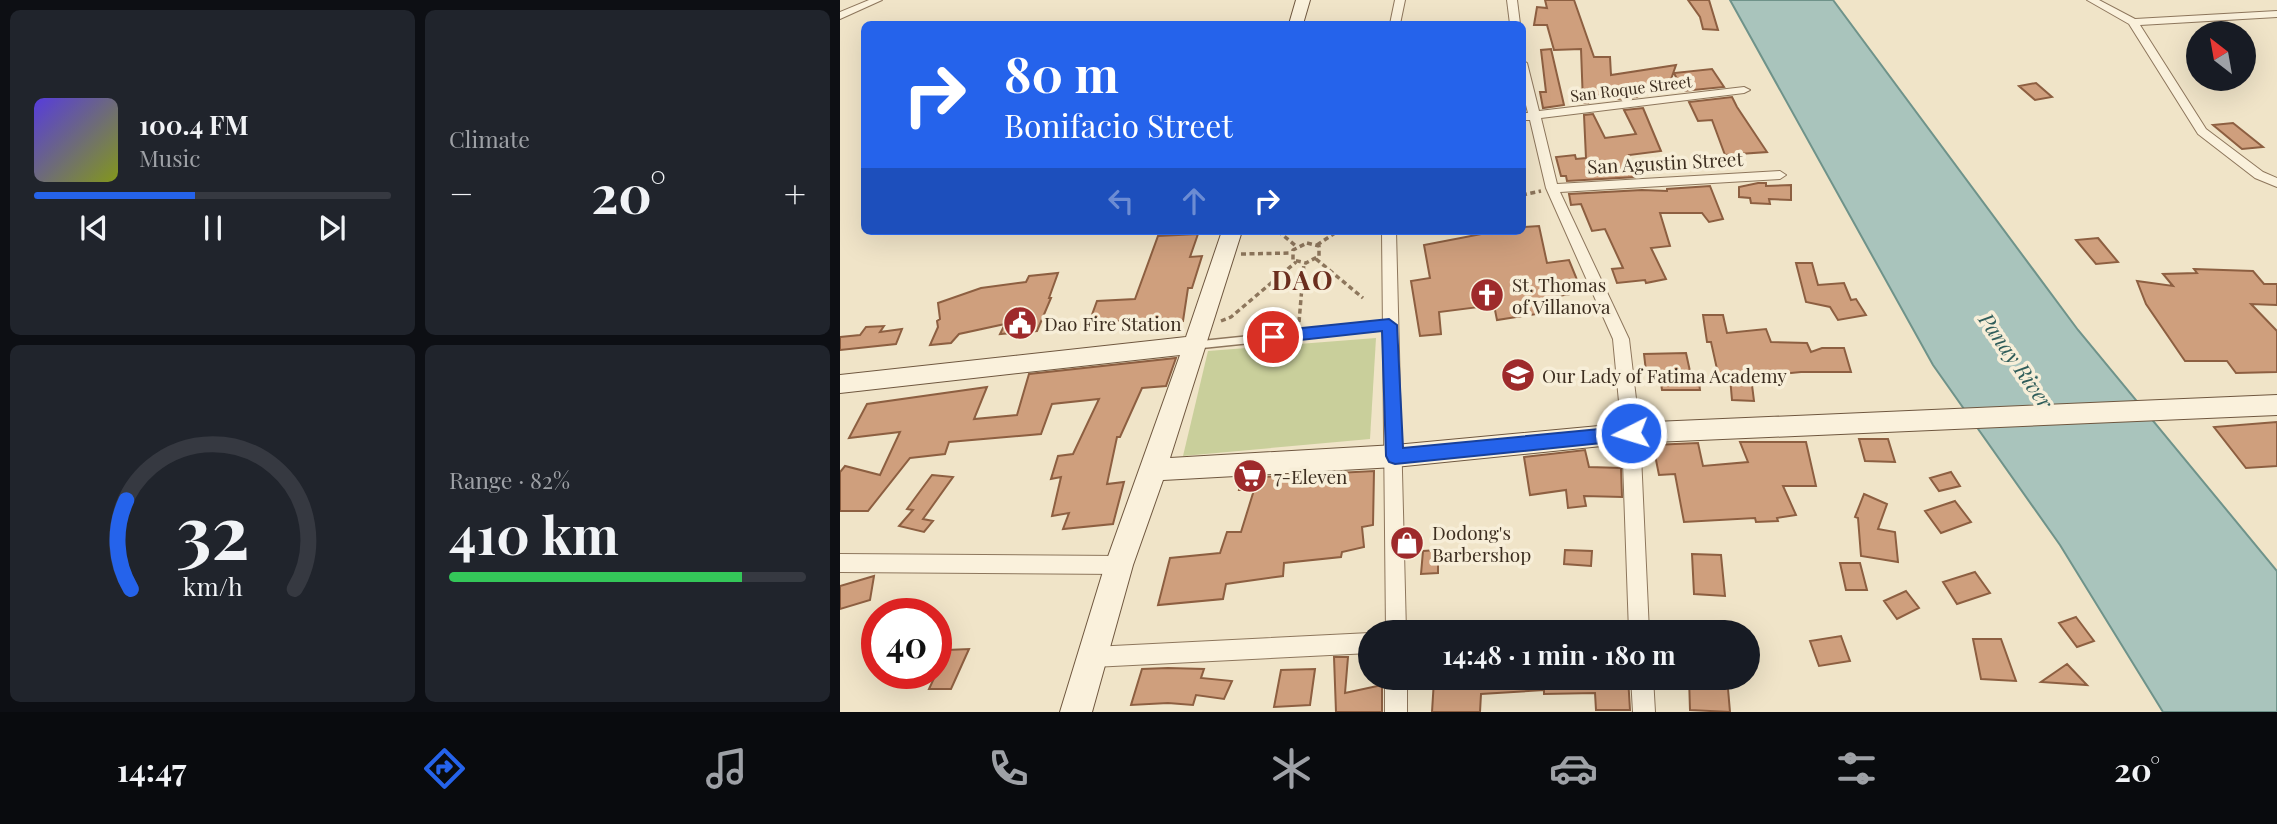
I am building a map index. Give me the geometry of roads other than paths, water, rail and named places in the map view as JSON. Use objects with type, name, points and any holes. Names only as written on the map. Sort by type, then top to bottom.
[{"type":"street","points":[[840,16],[877,0]]},
{"type":"street","points":[[1297,21],[1303,0]]},
{"type":"street","points":[[1396,21],[1400,0]]},
{"type":"street","points":[[1512,0],[1515,21]]},
{"type":"street","points":[[2092,0],[2133,22],[2202,131],[2259,175],[2277,183]]},
{"type":"street","points":[[2133,22],[2277,14]]},
{"type":"street","name":"San Roque Street","points":[[1528,117],[1744,90]]},
{"type":"street","points":[[1526,99],[1528,117],[1552,188],[1621,339],[1631,433],[1639,620]]},
{"type":"street","name":"San Agustin Street","points":[[1552,188],[1780,174]]},
{"type":"street","points":[[1076,712],[1119,565],[1154,470],[1231,235]]},
{"type":"street","points":[[1389,235],[1396,620]]},
{"type":"street","points":[[840,384],[1198,337]]},
{"type":"street","points":[[1154,470],[1395,456],[1631,433],[2277,405]]},
{"type":"street","points":[[840,564],[1119,565]]},
{"type":"street","points":[[1093,657],[1358,644]]},
{"type":"street","points":[[1396,690],[1396,712]]},
{"type":"street","points":[[1643,690],[1644,712]]},
{"type":"lane","points":[[1198,337],[1298,335],[1389,325]]},
{"type":"water","name":"Panay River","points":[[1730,0],[1833,0],[2078,330],[2277,571],[2277,712],[2163,712],[2060,545],[1933,365]]},
{"type":"place","name":"St. Thomas of Villanova","points":[[1487,295]]},
{"type":"place","name":"Dao Fire Station","points":[[1020,323]]},
{"type":"place","name":"Our Lady of Fatima Academy","points":[[1518,375]]},
{"type":"place","name":"7-Eleven","points":[[1250,476]]},
{"type":"place","name":"Dodong's Barbershop","points":[[1407,543]]},
{"type":"district","name":"DAO","points":[[1303,279]]}]
